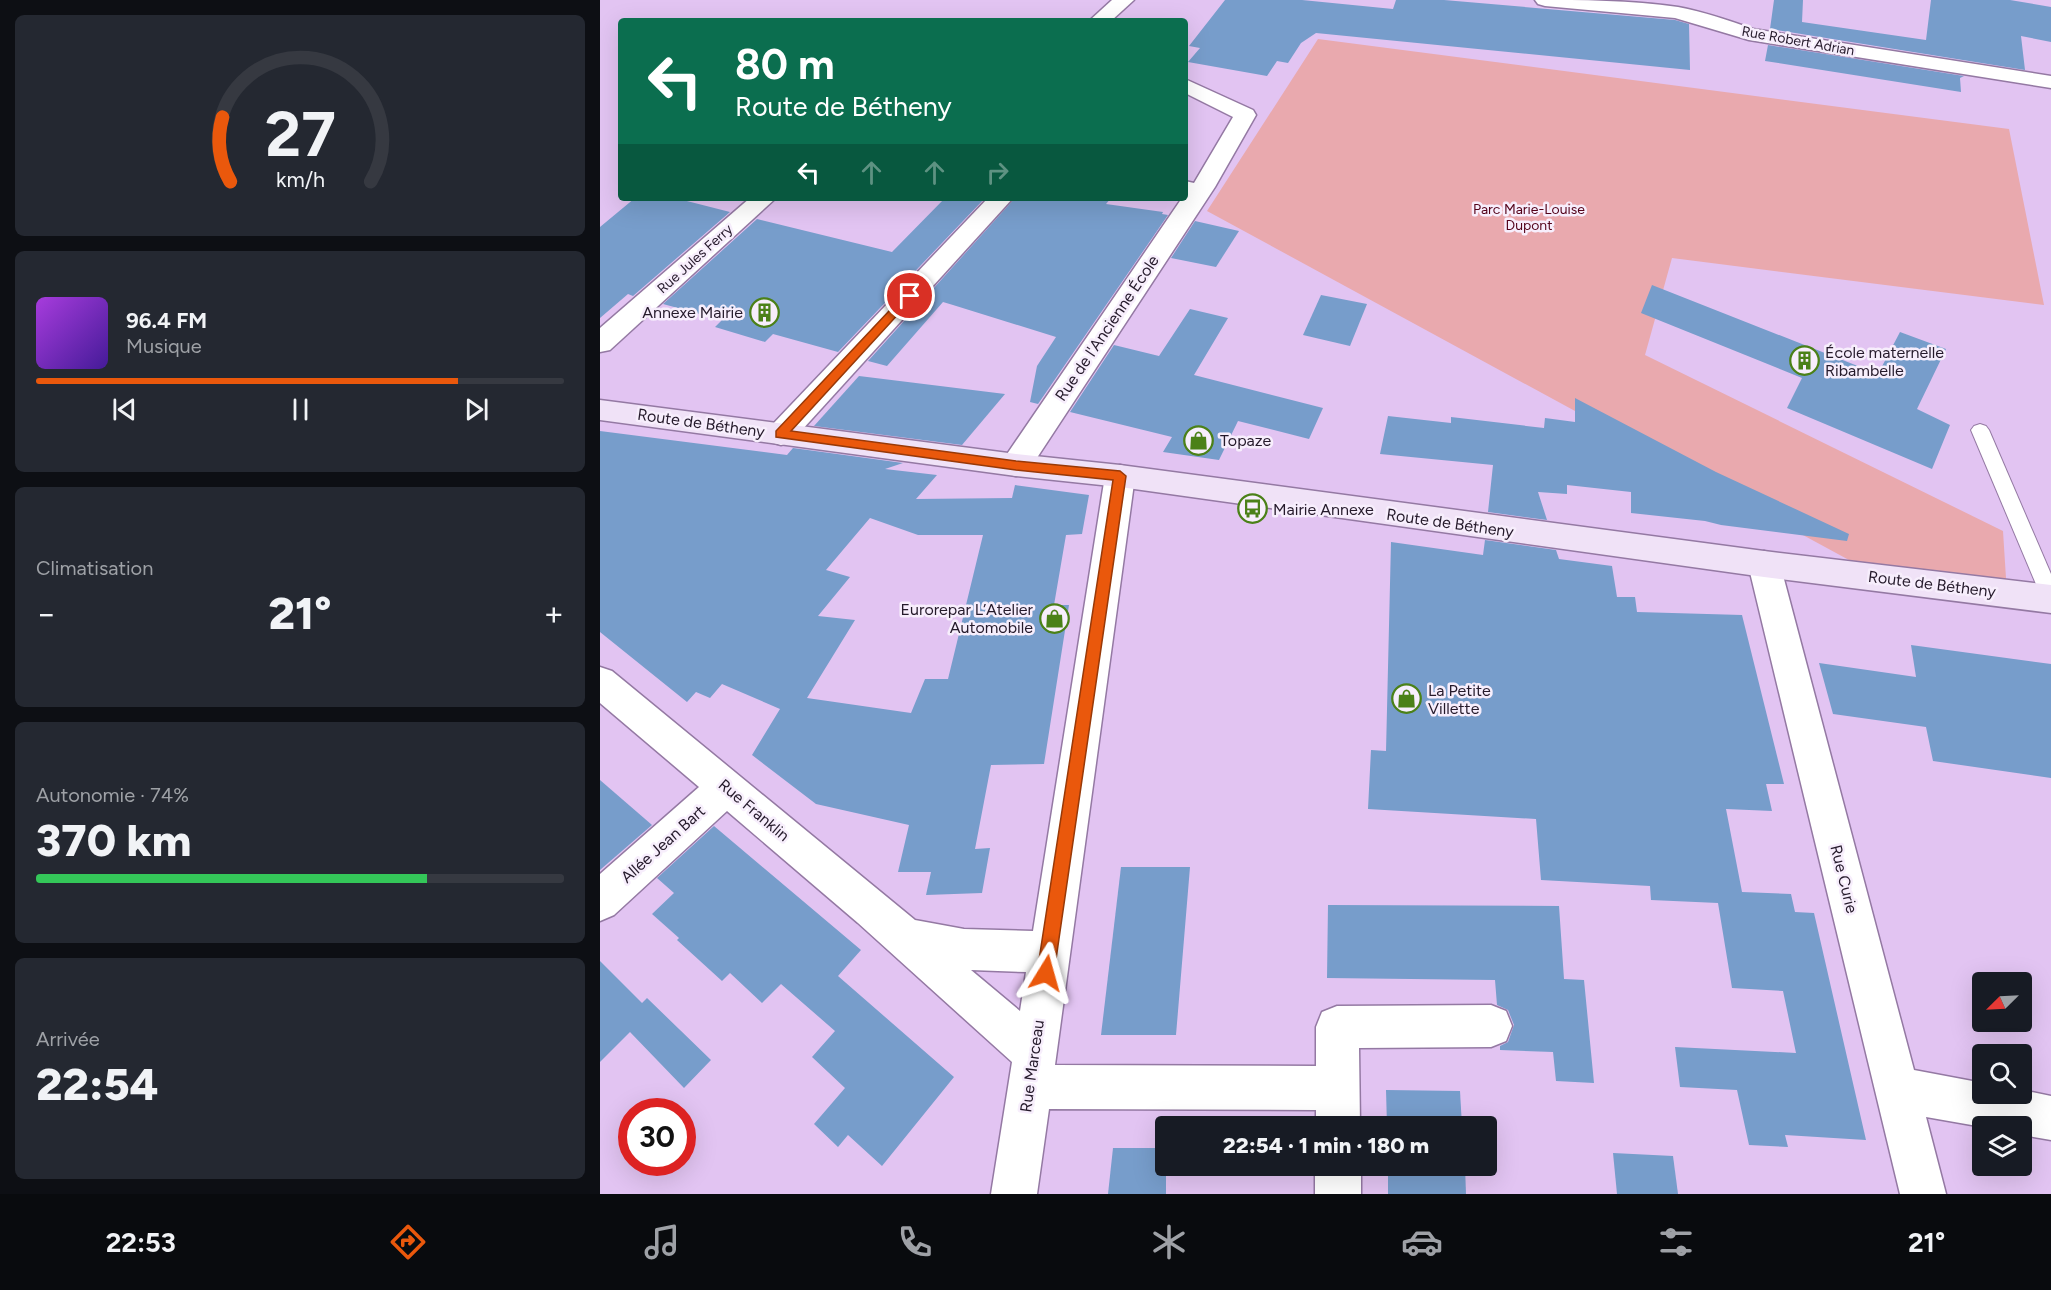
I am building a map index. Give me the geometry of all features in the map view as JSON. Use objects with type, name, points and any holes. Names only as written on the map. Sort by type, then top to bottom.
[{"type":"main road","name":"Route de Bétheny","points":[[600,410],[1016,465],[1120,476],[1764,564],[2051,598]]},
{"type":"street","points":[[1103,18],[1124,0]]},
{"type":"street","name":"Rue Robert Adrian","points":[[1545,0],[1675,12],[1706,19],[1749,34],[2051,82]]},
{"type":"street","points":[[1188,86],[1245,115],[1196,188]]},
{"type":"street","name":"Rue Jules Ferry","points":[[600,343],[761,201]]},
{"type":"street","points":[[781,434],[997,201]]},
{"type":"street","name":"Rue de l'Ancienne École","points":[[1016,465],[1188,201]]},
{"type":"street","name":"Rue Marceau","points":[[1014,1194],[1120,476]]},
{"type":"street","name":"Rue Curie","points":[[1764,564],[1923,1194]]},
{"type":"street","name":"Rue Franklin","points":[[600,682],[907,939],[991,1016],[1016,1035],[1032,1071]]},
{"type":"street","name":"Allée Jean Bart","points":[[600,901],[726,787]]},
{"type":"street","points":[[907,939],[964,949],[1049,952]]},
{"type":"street","points":[[1032,1071],[1338,1107],[1337,1027],[1491,1026]]},
{"type":"street","points":[[1897,1089],[2051,1118]]},
{"type":"street","points":[[1338,1176],[1338,1194]]},
{"type":"lane","name":"Route de Bétheny","points":[[1980,430],[2051,598]]},
{"type":"green space","name":"Parc Marie-Louise Dupont","points":[[1318,39],[2009,129],[2044,305],[1672,258],[1645,355],[2003,531],[2007,594],[1884,579],[1207,211]]},
{"type":"building","points":[[1225,0],[1302,0],[1393,9],[1396,0],[1444,0],[1675,20],[1689,24],[1690,70],[1316,33],[1301,43],[1288,63],[1277,61],[1267,76],[1188,62],[1200,48],[1189,46]]},
{"type":"building","points":[[1774,0],[1803,0],[1802,22],[1926,40],[1931,0],[2010,0],[2051,7],[2051,42],[2021,36],[2025,70],[1770,29]]},
{"type":"building","points":[[1768,45],[1964,76],[1960,78],[1961,92],[1765,61]]},
{"type":"building","points":[[631,201],[687,201],[730,212],[633,296],[628,294],[600,318],[600,227]]},
{"type":"building","points":[[942,201],[982,201],[838,352],[773,334],[765,342],[715,327],[722,320],[663,304],[757,219],[892,252]]},
{"type":"building","points":[[1012,201],[1108,201],[1106,204],[1163,212],[1162,214],[1168,215],[1038,404],[1030,402],[1037,366],[1056,337],[943,302],[887,366],[868,361]]},
{"type":"building","points":[[1195,221],[1239,231],[1216,267],[1171,258]]},
{"type":"building","name":"École maternelle Ribambelle","points":[[1652,285],[1878,374],[1900,332],[1946,349],[1917,409],[1950,425],[1932,469],[1787,408],[1802,378],[1641,313]]},
{"type":"building","points":[[1321,295],[1367,304],[1350,346],[1303,335]]},
{"type":"building","points":[[1190,309],[1228,318],[1194,375],[1323,408],[1309,439],[1238,421],[1219,460],[1163,452],[1172,437],[1070,412],[1114,345],[1159,356]]},
{"type":"building","points":[[859,376],[1005,394],[962,445],[814,426]]},
{"type":"building","points":[[1575,398],[1716,472],[1849,534],[1847,541],[1631,513],[1631,492],[1567,485],[1567,494],[1538,492],[1547,520],[1488,512],[1493,465],[1380,454],[1388,416],[1451,423],[1451,417],[1544,428],[1545,418],[1575,422]]},
{"type":"building","points":[[600,431],[787,455],[793,448],[903,463],[885,469],[937,475],[916,499],[1012,498],[1015,485],[1089,495],[1082,534],[1066,535],[1054,605],[1069,605],[1044,764],[991,765],[975,849],[990,848],[982,893],[926,895],[931,872],[898,872],[909,825],[816,804],[752,755],[780,709],[722,684],[710,698],[696,692],[687,702],[600,632]],"holes":[[[870,518],[918,535],[983,535],[948,679],[925,679],[911,713],[807,698],[855,620],[818,616],[850,577],[826,570]]]},
{"type":"building","points":[[1485,540],[1556,550],[1559,559],[1612,566],[1617,597],[1635,597],[1637,612],[1742,615],[1784,784],[1766,784],[1772,811],[1726,809],[1742,892],[1791,894],[1795,912],[1814,913],[1866,1140],[1785,1135],[1788,1147],[1749,1145],[1737,1090],[1680,1087],[1675,1047],[1796,1053],[1783,991],[1732,988],[1718,903],[1651,900],[1650,886],[1541,880],[1536,819],[1368,809],[1371,750],[1386,751],[1391,542],[1483,555]]},
{"type":"building","points":[[1911,645],[2051,664],[2051,778],[1933,761],[1926,727],[1833,714],[1819,663],[1916,677]]},
{"type":"building","points":[[600,780],[652,825],[600,870]]},
{"type":"building","points":[[714,826],[861,950],[838,976],[954,1077],[882,1166],[848,1135],[838,1147],[814,1124],[845,1088],[812,1057],[835,1031],[781,984],[762,1003],[730,973],[722,981],[652,914],[674,893],[657,878]]},
{"type":"building","points":[[1121,867],[1190,867],[1176,1035],[1101,1035]]},
{"type":"building","points":[[1328,905],[1559,906],[1564,979],[1584,980],[1594,1083],[1556,1081],[1553,1052],[1500,1050],[1500,1046],[1508,1042],[1514,1025],[1508,1010],[1497,1005],[1495,980],[1327,978]]},
{"type":"building","points":[[600,961],[642,1003],[647,998],[711,1060],[684,1088],[630,1032],[600,1062]]},
{"type":"building","points":[[1386,1090],[1460,1091],[1461,1116],[1387,1116]]},
{"type":"building","points":[[1113,1148],[1155,1148],[1155,1176],[1166,1176],[1166,1194],[1108,1194]]},
{"type":"building","points":[[1613,1153],[1673,1156],[1678,1194],[1617,1194]]},
{"type":"building","points":[[1388,1176],[1465,1176],[1466,1194],[1388,1194]]},
{"type":"place","name":"Annexe Mairie","points":[[764,312]]},
{"type":"place","name":"École maternelle Ribambelle","points":[[1804,361]]},
{"type":"place","name":"Topaze","points":[[1199,440]]},
{"type":"place","name":"Mairie Annexe","points":[[1252,509]]},
{"type":"place","name":"Eurorepar L’Atelier Automobile","points":[[1054,618]]},
{"type":"place","name":"La Petite Villette","points":[[1407,699]]},
{"type":"route","points":[[910,296],[781,434],[1016,465],[1120,476],[1046,973]]}]
